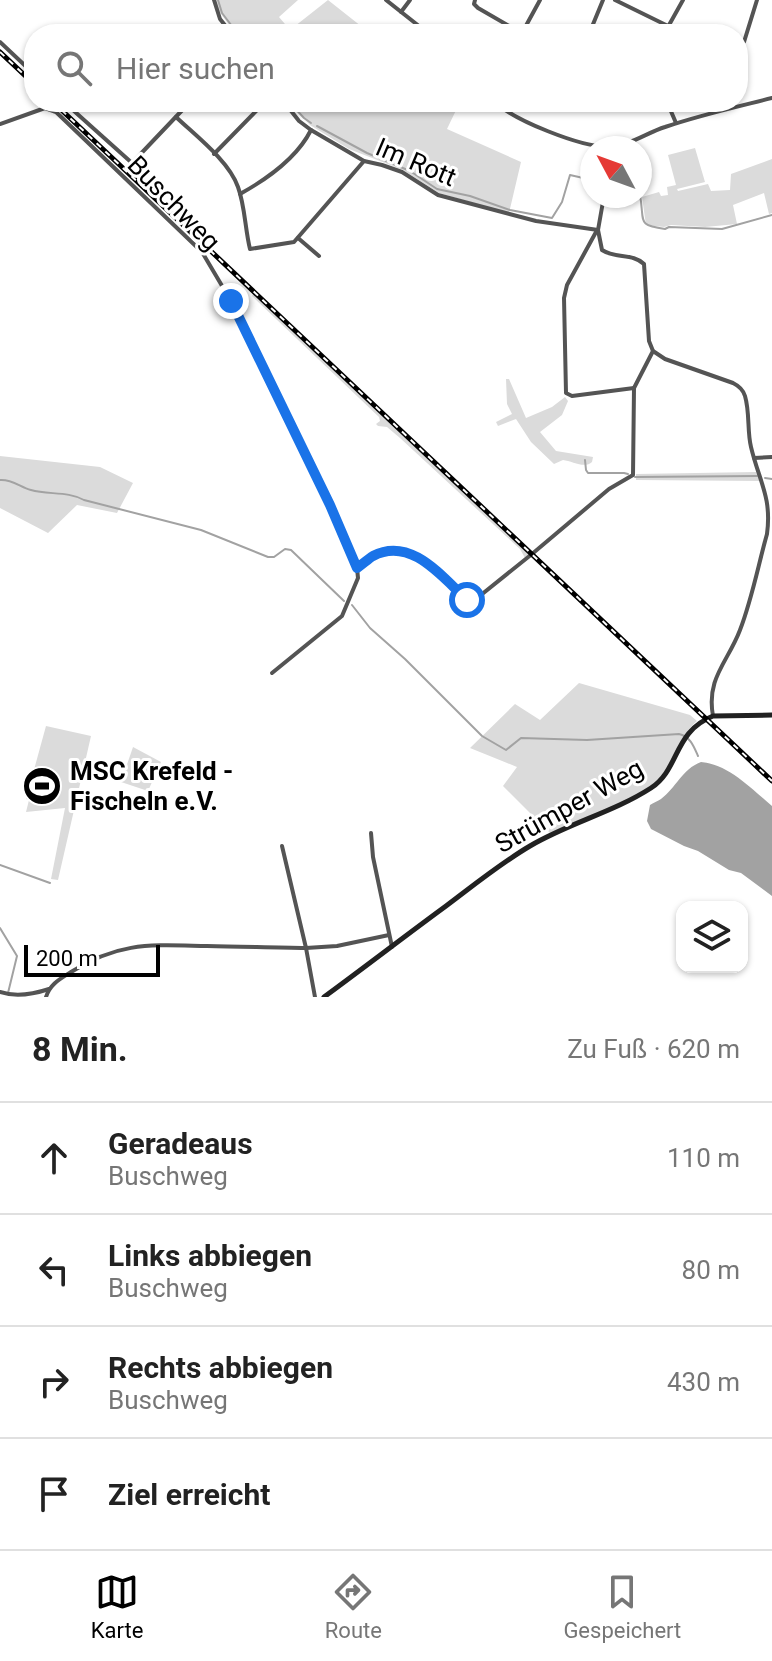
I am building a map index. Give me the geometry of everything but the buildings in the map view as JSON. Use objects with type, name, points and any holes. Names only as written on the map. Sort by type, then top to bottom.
[{"type":"street","points":[[214,0],[224,24]]},
{"type":"street","points":[[386,0],[416,24]]},
{"type":"street","points":[[401,12],[410,0]]},
{"type":"street","points":[[475,0],[478,8],[505,24]]},
{"type":"street","points":[[527,24],[540,0]]},
{"type":"street","points":[[593,24],[603,0]]},
{"type":"street","points":[[615,0],[664,24]]},
{"type":"street","points":[[669,24],[683,0]]},
{"type":"street","points":[[748,29],[757,0]]},
{"type":"street","points":[[0,42],[24,65]]},
{"type":"street","points":[[748,104],[772,98]]},
{"type":"street","name":"Buschweg","points":[[0,124],[32,112]]},
{"type":"street","name":"Buschweg","points":[[55,112],[197,245],[231,301],[265,368],[357,568]]},
{"type":"street","points":[[75,112],[132,163],[181,112]]},
{"type":"street","points":[[214,154],[255,112]]},
{"type":"street","name":"Im Rott","points":[[292,112],[311,130],[364,161],[402,172],[438,195],[525,219],[598,230]]},
{"type":"street","points":[[508,112],[532,125],[580,141]]},
{"type":"street","points":[[671,112],[676,123]]},
{"type":"street","points":[[643,136],[718,112]]},
{"type":"street","points":[[176,117],[232,175],[240,194],[250,249],[294,242],[364,161]]},
{"type":"street","points":[[240,194],[286,161],[311,130]]},
{"type":"street","points":[[602,208],[598,230],[567,285],[564,298],[566,393],[572,396],[634,388]]},
{"type":"street","points":[[598,230],[605,253],[637,258],[644,264],[649,341],[653,351],[665,359],[742,389],[749,441],[767,498],[769,522],[740,631],[712,686],[711,702],[713,716],[772,715]]},
{"type":"street","points":[[298,238],[319,256]]},
{"type":"street","points":[[272,673],[342,616],[358,578],[357,568],[376,555],[410,553],[425,561],[471,603],[609,489],[630,478],[634,470],[634,388],[653,351]]},
{"type":"street","points":[[754,458],[772,457]]},
{"type":"street","name":"Strümper Weg","points":[[324,997],[524,850],[654,786],[668,769],[686,736],[713,716]]},
{"type":"street","points":[[371,833],[392,947]]},
{"type":"street","points":[[282,846],[315,997]]},
{"type":"street","points":[[0,992],[8,996],[49,989],[83,964],[107,952],[130,947],[157,944],[306,948],[337,946],[389,935]]},
{"type":"street","points":[[46,997],[49,989]]},
{"type":"shaded area","points":[[215,0],[298,0],[279,17],[285,24],[228,24]]},
{"type":"shaded area","points":[[328,0],[358,24],[298,24]]},
{"type":"shaded area","points":[[298,112],[455,112],[447,129],[521,162],[509,213],[439,193],[403,170],[349,149],[310,125]]},
{"type":"shaded area","points":[[695,148],[705,182],[678,191],[708,184],[711,191],[730,190],[731,174],[772,159],[772,213],[769,214],[764,193],[733,205],[737,224],[705,227],[646,225],[644,208],[652,208],[652,194],[659,192],[661,196],[668,195],[667,187],[676,185],[668,155]]},
{"type":"shaded area","points":[[253,294],[529,555],[525,558],[520,549],[400,438],[387,427],[378,426],[379,417]]},
{"type":"shaded area","points":[[506,379],[509,379],[526,418],[552,407],[565,397],[568,401],[562,415],[540,432],[556,451],[593,457],[592,462],[582,465],[563,460],[554,464],[531,442],[516,419],[498,426],[496,422],[512,414],[507,404]]},
{"type":"shaded area","points":[[0,456],[100,467],[133,483],[117,513],[77,505],[48,533],[0,508]]},
{"type":"shaded area","points":[[756,472],[760,481],[636,480],[636,474]]},
{"type":"shaded area","points":[[579,683],[690,715],[697,721],[652,785],[609,808],[550,833],[503,786],[517,767],[470,748],[515,704],[540,720]]},
{"type":"shaded area","points":[[46,726],[91,736],[58,880],[51,879],[65,808],[26,812],[29,800],[26,799]]},
{"type":"shaded area","points":[[133,747],[161,762],[148,791],[121,782]]},
{"type":"shaded area","points":[[701,762],[730,772],[772,806],[772,896],[741,873],[729,870],[651,829],[647,821],[650,805],[661,799],[689,769]]},
{"type":"waterway","points":[[218,0],[222,13],[230,24]]},
{"type":"waterway","points":[[298,112],[311,123]]},
{"type":"waterway","points":[[317,126],[367,153],[410,171],[437,189],[510,210],[552,218],[562,202],[570,175],[580,177]]},
{"type":"waterway","points":[[641,208],[646,224],[665,229],[722,229],[772,215]]},
{"type":"waterway","points":[[585,460],[588,473],[628,474]]},
{"type":"waterway","points":[[635,477],[757,476]]},
{"type":"waterway","points":[[765,478],[772,479]]},
{"type":"waterway","points":[[0,480],[27,489],[71,495],[201,530],[268,557],[274,557],[285,549],[291,550],[344,601]]},
{"type":"waterway","points":[[352,605],[370,628],[482,736],[506,750],[521,738],[587,740],[679,734],[689,739],[698,756]]},
{"type":"waterway","points":[[0,865],[50,883]]},
{"type":"waterway","points":[[0,928],[17,956],[8,993]]},
{"type":"railway","points":[[0,52],[24,75]]},
{"type":"railway","points":[[64,112],[772,781]]},
{"type":"place","name":"MSC Krefeld - Fischeln e.V.","points":[[42,786]]},
{"type":"route","points":[[231,301],[330,505],[357,568],[376,555],[410,553],[425,561],[467,600]]}]
